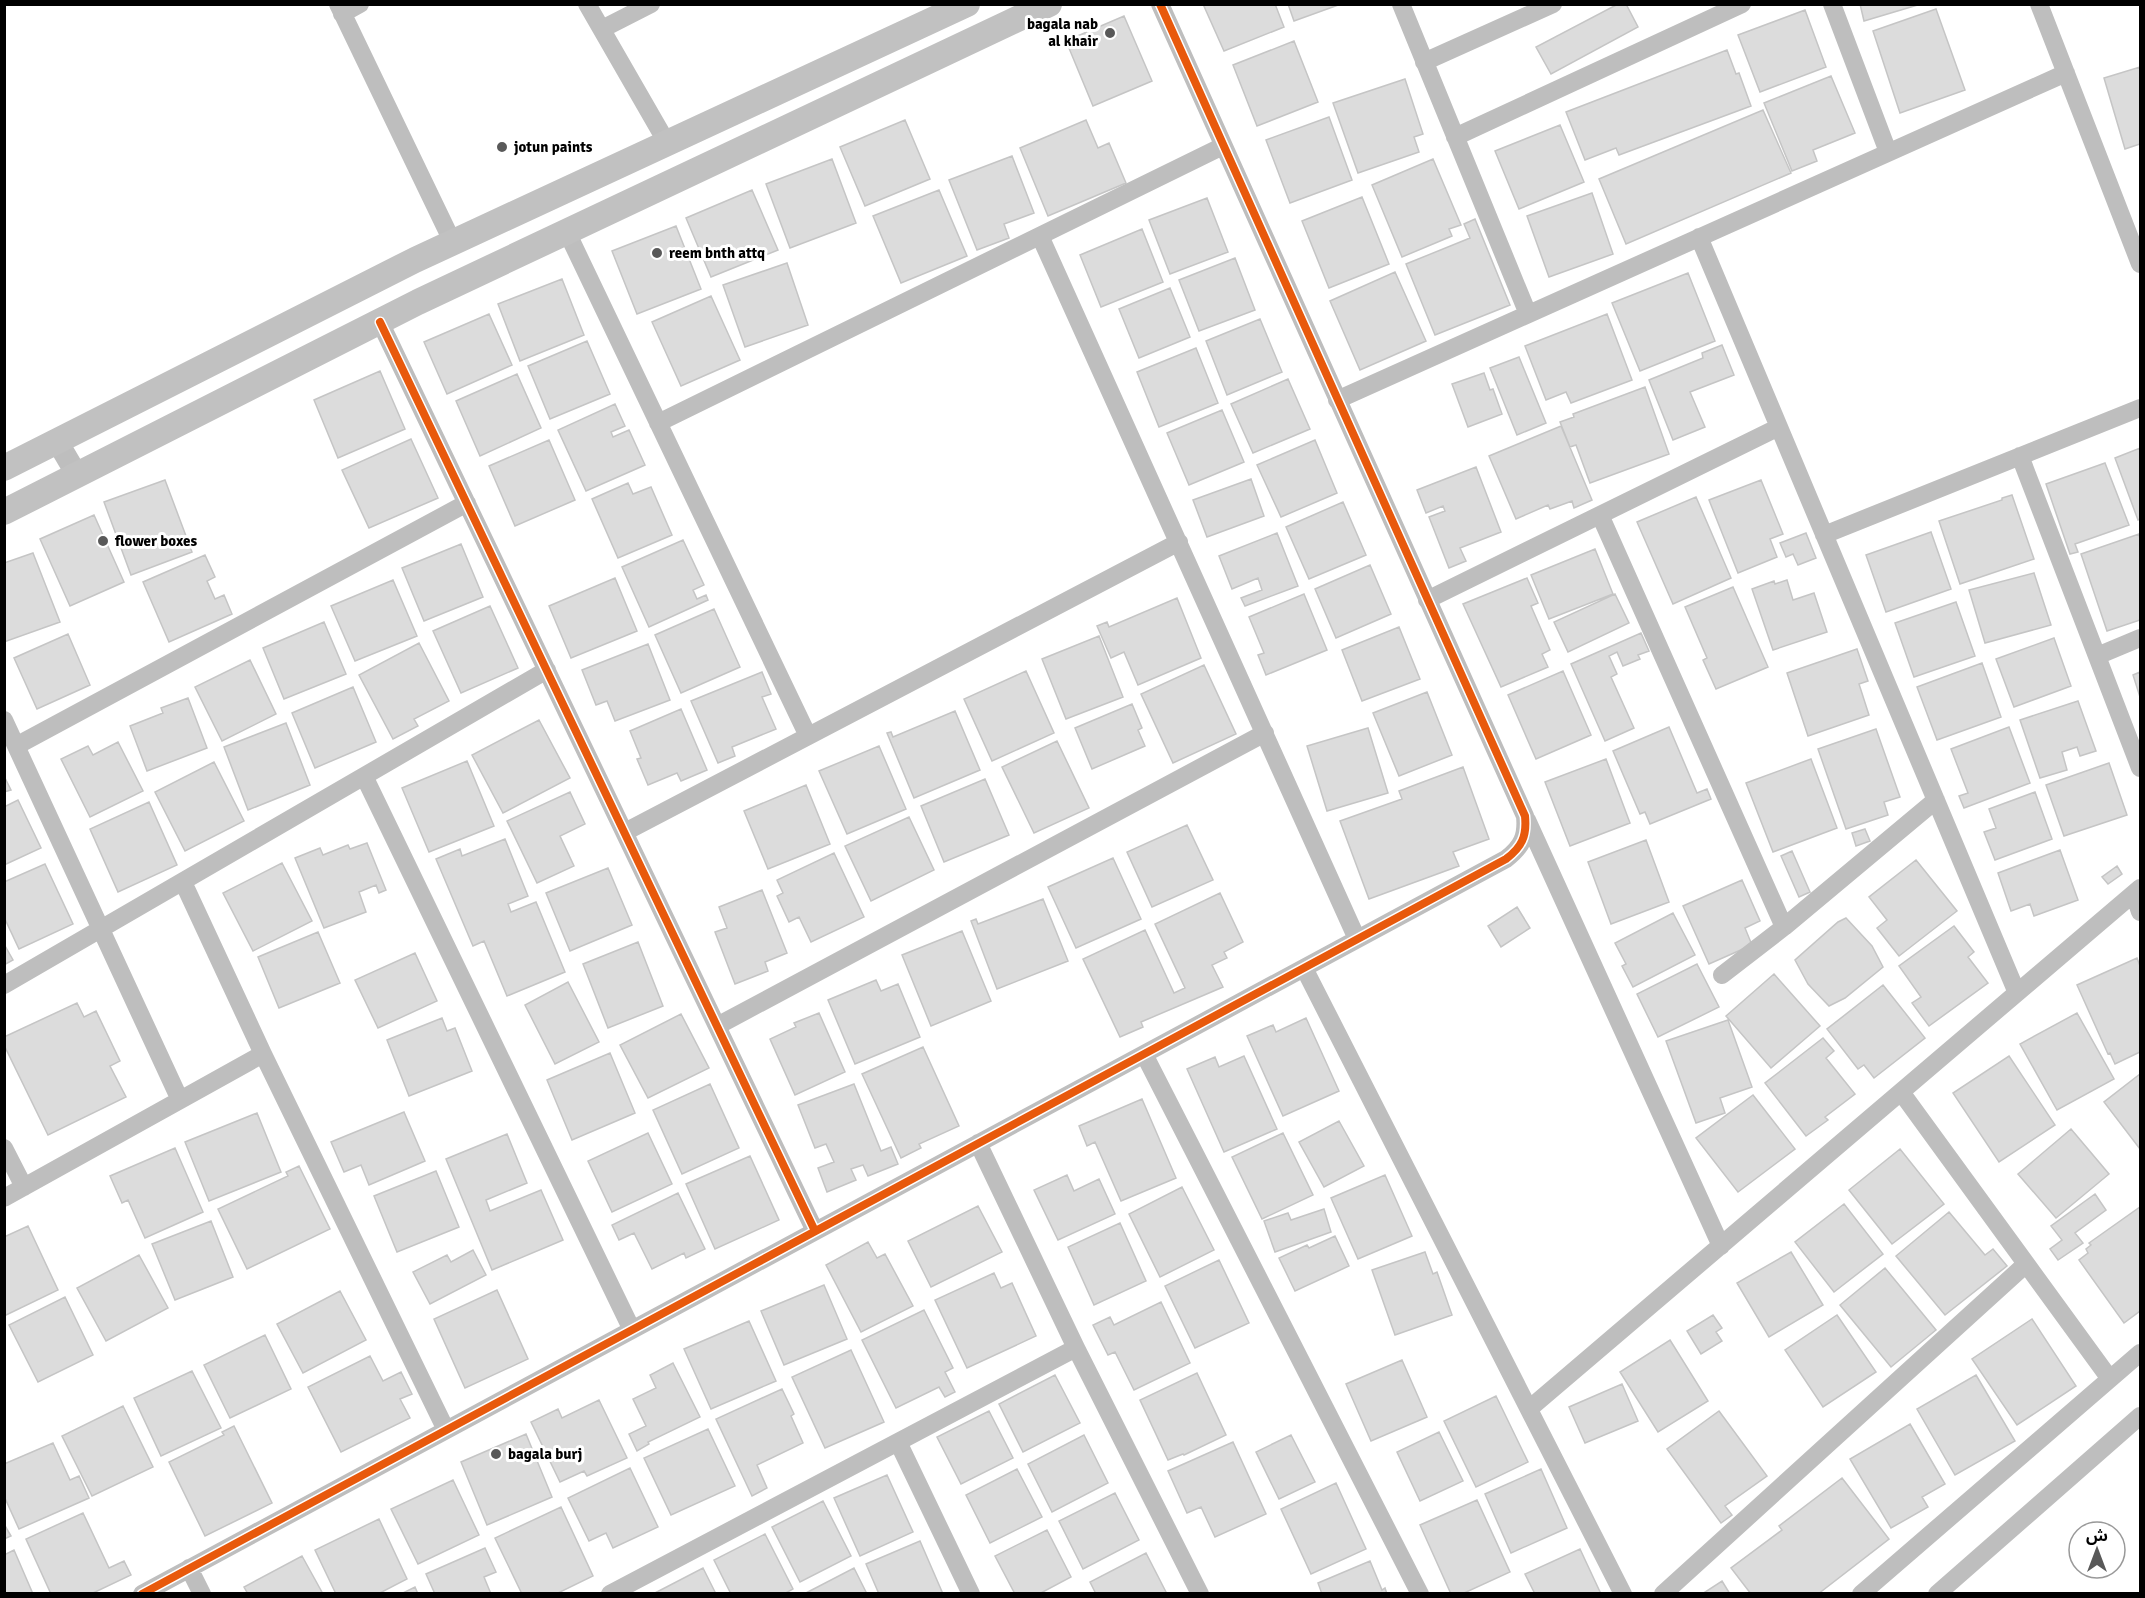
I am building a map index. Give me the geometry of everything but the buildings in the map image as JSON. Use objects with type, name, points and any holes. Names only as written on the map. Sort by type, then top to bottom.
[{"type":"main road","points":[[4,468],[453,243],[967,4]]},
{"type":"main road","points":[[4,512],[380,321],[1049,4]]},
{"type":"street","points":[[360,4],[340,9],[453,243]]},
{"type":"street","points":[[587,4],[667,143]]},
{"type":"street","points":[[602,29],[651,4]]},
{"type":"street","points":[[1160,4],[1427,600],[1721,1246]]},
{"type":"street","points":[[1401,4],[1528,314]]},
{"type":"street","points":[[1424,62],[1553,4]]},
{"type":"street","points":[[1455,137],[1742,4]]},
{"type":"street","points":[[1832,4],[1888,152]]},
{"type":"street","points":[[2039,4],[2140,264]]},
{"type":"street","points":[[1337,400],[2066,73]]},
{"type":"street","points":[[658,423],[1223,146]]},
{"type":"street","points":[[567,232],[808,736]]},
{"type":"street","points":[[1040,236],[1357,939]]},
{"type":"street","points":[[1699,237],[2017,993]]},
{"type":"street","points":[[380,321],[815,1231]]},
{"type":"street","points":[[1824,535],[2140,408]]},
{"type":"street","points":[[1427,600],[1779,427]]},
{"type":"street","points":[[57,441],[77,475]]},
{"type":"street","points":[[2020,456],[2140,768]]},
{"type":"street","points":[[16,746],[467,503]]},
{"type":"street","points":[[1600,515],[1784,927]]},
{"type":"street","points":[[625,832],[1179,542]]},
{"type":"street","points":[[2097,656],[2140,638]]},
{"type":"street","points":[[4,985],[547,670]]},
{"type":"street","points":[[4,720],[180,1100]]},
{"type":"street","points":[[717,1026],[1265,733]]},
{"type":"street","points":[[364,776],[632,1330]]},
{"type":"street","points":[[1722,975],[1784,927],[1936,800]]},
{"type":"street","points":[[142,1593],[1506,859],[1517,851],[1523,842],[1525,816]]},
{"type":"street","points":[[183,882],[263,1054],[446,1430]]},
{"type":"street","points":[[1529,1409],[2137,891]]},
{"type":"street","points":[[2137,891],[2140,912]]},
{"type":"street","points":[[1304,968],[1623,1593]]},
{"type":"street","points":[[4,1198],[263,1054]]},
{"type":"street","points":[[1144,1054],[1420,1593]]},
{"type":"street","points":[[1901,1092],[2110,1379]]},
{"type":"street","points":[[978,1143],[1076,1348],[1200,1593]]},
{"type":"street","points":[[4,1149],[24,1187]]},
{"type":"street","points":[[1663,1593],[2026,1264]]},
{"type":"street","points":[[610,1593],[1076,1348]]},
{"type":"street","points":[[1861,1593],[2140,1353]]},
{"type":"street","points":[[1937,1593],[2140,1416]]},
{"type":"street","points":[[898,1442],[971,1593]]},
{"type":"street","points":[[189,1568],[202,1593]]},
{"type":"cycle path","points":[[142,1594],[1506,859],[1520,845],[1524,835],[1525,816],[1160,4]]},
{"type":"cycle path","points":[[380,322],[815,1231]]},
{"type":"place","name":"bagala nab al khair","points":[[1110,33]]},
{"type":"place","name":"jotun paints","points":[[502,147]]},
{"type":"place","name":"reem bnth attq","points":[[657,253]]},
{"type":"place","name":"flower boxes","points":[[103,541]]},
{"type":"place","name":"bagala burj","points":[[496,1454]]}]
